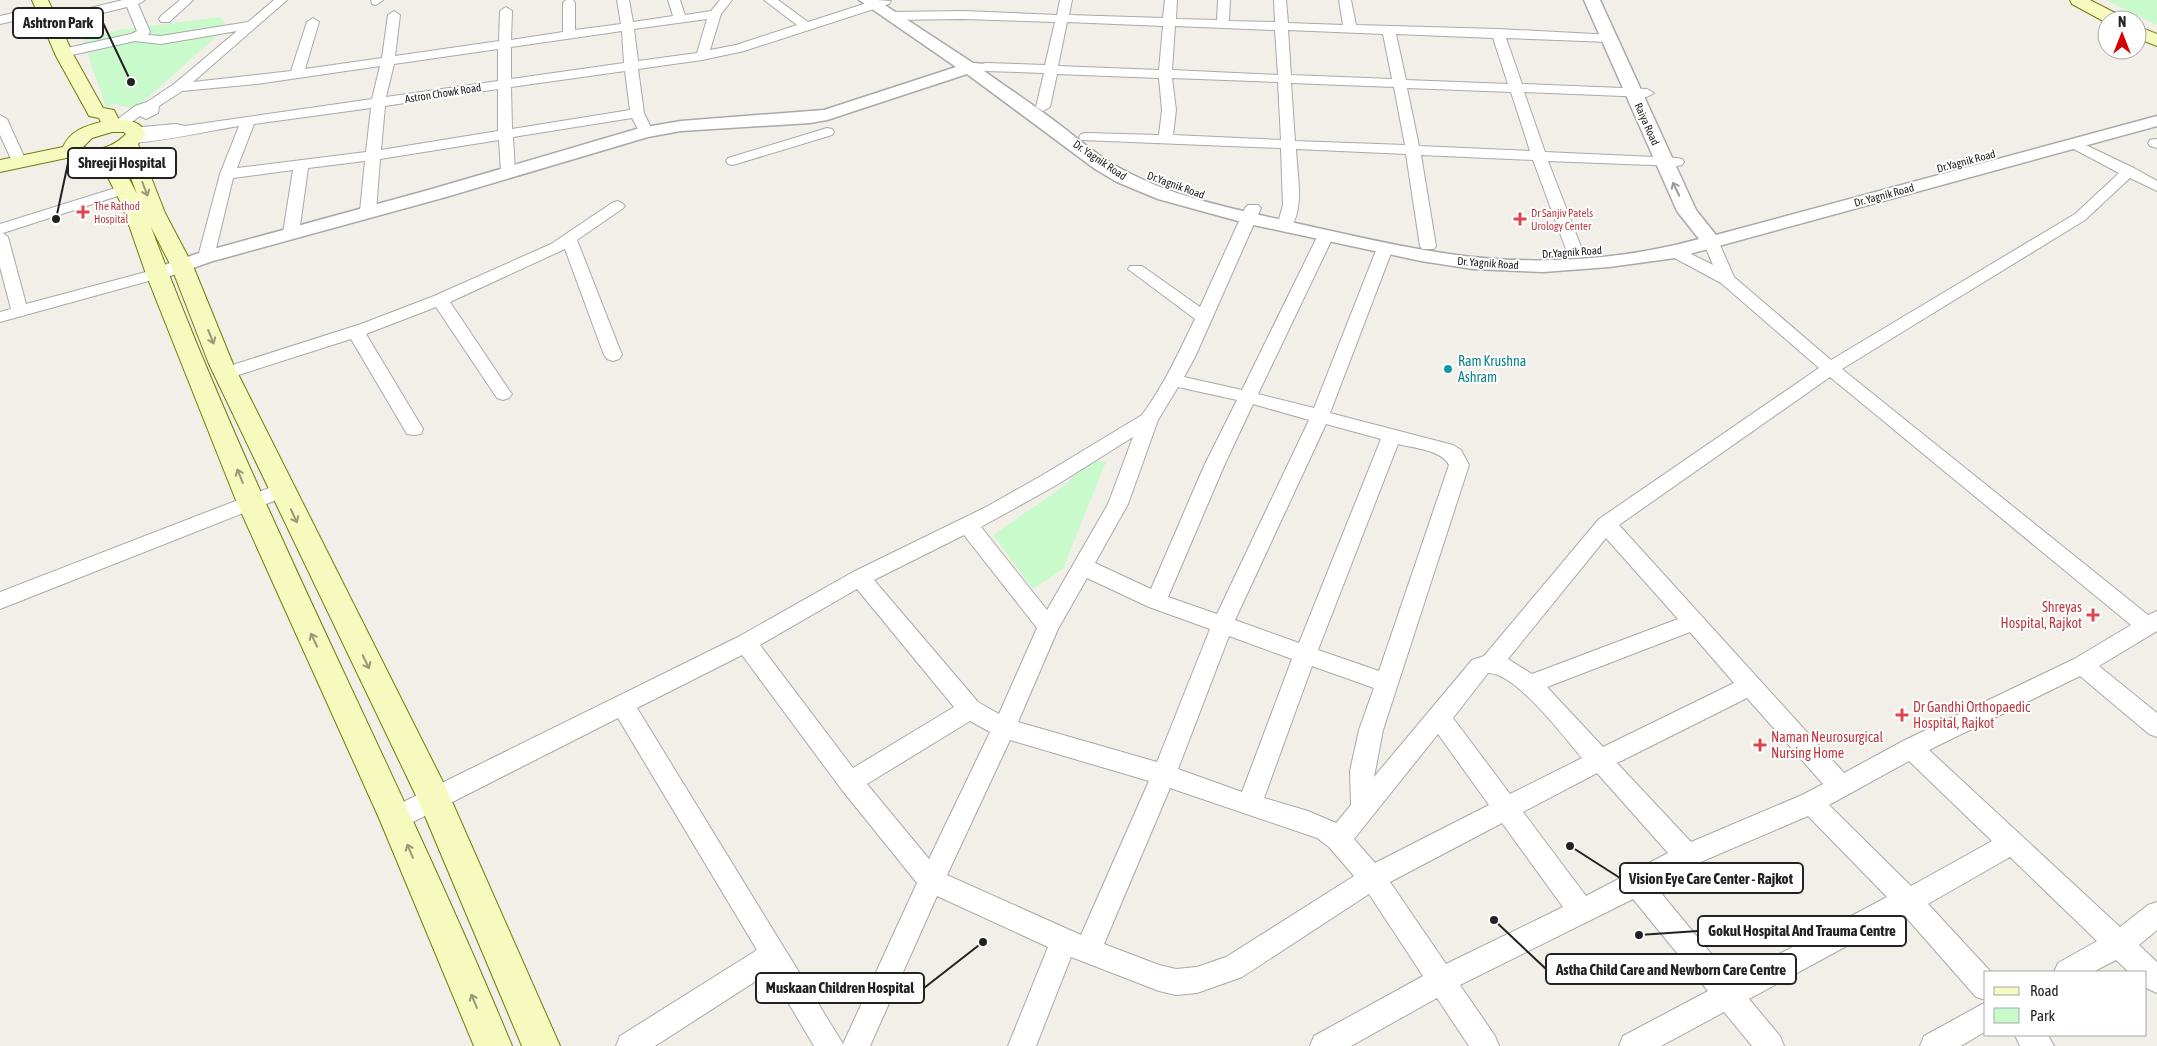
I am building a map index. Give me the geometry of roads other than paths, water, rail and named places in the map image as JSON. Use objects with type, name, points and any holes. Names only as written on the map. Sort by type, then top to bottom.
[{"type":"main road","points":[[2078,0],[2097,10]]},
{"type":"main road","points":[[44,10],[63,53],[117,132],[154,213],[182,266],[226,373],[434,799],[541,1046]]},
{"type":"main road","points":[[16,162],[41,158],[73,147],[85,154],[117,132]]},
{"type":"main road","points":[[117,132],[125,189],[182,266],[251,503],[396,818],[493,1046]]},
{"type":"street","points":[[165,18],[187,0]]},
{"type":"street","points":[[117,132],[153,110],[152,105],[179,87],[281,0]]},
{"type":"street","points":[[623,0],[631,47],[631,67],[637,113],[646,132]]},
{"type":"street","points":[[674,0],[680,19]]},
{"type":"street","points":[[702,56],[714,14],[726,0]]},
{"type":"street","points":[[770,0],[806,26]]},
{"type":"street","points":[[963,15],[967,0]]},
{"type":"street","points":[[1043,107],[1066,0]]},
{"type":"street","points":[[1166,139],[1169,110],[1165,73],[1171,0]]},
{"type":"street","points":[[1223,25],[1224,0]]},
{"type":"street","points":[[1280,0],[1291,193],[1287,221]]},
{"type":"street","points":[[1344,0],[1350,28]]},
{"type":"street","name":"Raiya Road","points":[[1592,0],[1609,38],[1640,93]]},
{"type":"street","name":"Raiya Road","points":[[1604,0],[1640,93],[1670,162],[1687,211],[1714,234]]},
{"type":"street","points":[[0,20],[44,10],[133,1],[144,30],[135,37]]},
{"type":"street","points":[[569,3],[569,36]]},
{"type":"street","name":"Astron Chowk Road","points":[[117,132],[176,128],[185,130],[702,56],[739,48],[806,26],[885,6],[963,15],[1609,38]]},
{"type":"street","name":"Dr. Yagnik Road","points":[[885,6],[977,68],[1122,178],[1199,206],[1251,213],[1287,221],[1326,235],[1457,261],[1533,266],[1629,259],[1675,252],[1714,234],[2075,144],[2157,121]]},
{"type":"street","points":[[506,11],[504,134],[508,172]]},
{"type":"street","points":[[179,87],[248,81],[388,62],[714,14]]},
{"type":"street","points":[[368,211],[378,103],[388,62],[394,15]]},
{"type":"street","points":[[297,74],[313,22]]},
{"type":"street","points":[[63,53],[135,37],[161,40],[252,25]]},
{"type":"street","points":[[1389,30],[1398,83],[1413,150],[1428,246]]},
{"type":"street","points":[[1498,33],[1539,156],[1575,252]]},
{"type":"street","points":[[0,317],[646,132],[681,126],[810,118],[827,115],[977,68],[1165,73],[1640,93]]},
{"type":"street","name":"Dr.Yagnik Road","points":[[977,68],[1043,107],[1130,167],[1190,193],[1251,213]]},
{"type":"street","name":"Dr.Yagnik Road","points":[[1287,221],[1477,253],[1519,255],[1575,252],[1649,244],[1714,234],[2157,111]]},
{"type":"street","points":[[227,174],[373,156],[637,113]]},
{"type":"street","points":[[0,119],[16,162]]},
{"type":"street","points":[[182,266],[227,174],[248,121]]},
{"type":"street","points":[[733,161],[827,132]]},
{"type":"street","points":[[1086,137],[1670,162]]},
{"type":"street","points":[[2075,144],[2157,187]]},
{"type":"street","points":[[291,233],[302,166]]},
{"type":"street","points":[[1491,663],[1606,524],[1830,368],[2080,217],[2128,172]]},
{"type":"street","points":[[0,229],[125,189]]},
{"type":"street","points":[[226,373],[356,332],[440,300],[557,247],[617,206]]},
{"type":"street","points":[[856,1046],[931,881],[1004,728],[1048,627],[1118,504],[1149,419],[1160,404],[1204,318],[1251,213]]},
{"type":"street","points":[[1714,234],[1727,279]]},
{"type":"street","points":[[1156,601],[1214,466],[1326,235]]},
{"type":"street","points":[[0,237],[20,312]]},
{"type":"street","points":[[569,239],[613,355]]},
{"type":"street","points":[[1022,1046],[1164,775],[1223,624],[1320,416],[1385,248]]},
{"type":"street","points":[[1324,1046],[1440,981],[1637,884],[1688,856],[1811,803],[1911,748],[2082,665],[2152,623],[1830,368],[1727,279],[1675,252]]},
{"type":"street","points":[[1136,270],[1204,318]]},
{"type":"street","points":[[440,300],[503,394]]},
{"type":"street","points":[[356,332],[414,429]]},
{"type":"street","points":[[1172,380],[1248,397],[1392,434],[1446,450],[1454,455],[1459,465],[1371,730],[1362,770],[1363,807]]},
{"type":"street","points":[[396,818],[746,643],[860,578],[968,524],[1048,481],[1149,419]]},
{"type":"street","points":[[1249,805],[1305,654],[1392,434]]},
{"type":"street","points":[[0,601],[282,490]]},
{"type":"street","points":[[968,524],[1048,627]]},
{"type":"street","points":[[1606,524],[1840,786]]},
{"type":"street","points":[[1083,567],[1156,601],[1386,682]]},
{"type":"street","points":[[860,578],[970,708],[1004,728],[1164,775],[1249,805],[1308,822],[1326,830],[1338,839],[1372,878],[1485,1046]]},
{"type":"street","points":[[1530,684],[1693,622]]},
{"type":"street","points":[[746,643],[850,782],[931,881],[1076,946],[1159,978],[1176,982],[1197,980],[1233,968],[1372,878],[1598,761],[1750,686]]},
{"type":"street","points":[[1338,839],[1444,713],[1480,666],[1497,663],[1530,684],[1598,761],[1688,856]]},
{"type":"street","points":[[2082,665],[2157,726]]},
{"type":"street","points":[[623,705],[830,1046]]},
{"type":"street","points":[[850,782],[970,708]]},
{"type":"street","points":[[1444,713],[1442,718],[1444,726],[1507,808],[1581,910]]},
{"type":"street","points":[[1911,748],[2157,980]]},
{"type":"street","points":[[1811,803],[1908,901],[1984,985]]},
{"type":"street","points":[[1633,1046],[1887,910],[1908,901],[2012,843]]},
{"type":"street","points":[[1637,884],[1770,1046]]},
{"type":"street","points":[[2068,971],[2119,944],[2157,914]]},
{"type":"street","points":[[630,1046],[774,954]]},
{"type":"street","points":[[1934,1046],[1984,1017]]},
{"type":"street","points":[[2031,1036],[2040,1046]]},
{"type":"place","name":"Ashtron Park","points":[[131,82]]},
{"type":"place","name":"The Rathod Hospital","points":[[83,212]]},
{"type":"place","name":"Shreeji Hospital","points":[[56,219]]},
{"type":"place","name":"Dr Sanjiv Patels Urology Center","points":[[1520,219]]},
{"type":"place","name":"Ram Krushna Ashram","points":[[1448,369]]},
{"type":"place","name":"Shreyas Hospital, Rajkot","points":[[2093,615]]},
{"type":"place","name":"Dr Gandhi Orthopaedic Hospital, Rajkot","points":[[1902,715]]},
{"type":"place","name":"Naman Neurosurgical Nursing Home","points":[[1760,745]]},
{"type":"place","name":"Vision Eye Care Center - Rajkot","points":[[1570,846]]},
{"type":"place","name":"Astha Child Care and Newborn Care Centre","points":[[1494,920]]},
{"type":"place","name":"Gokul Hospital And Trauma Centre","points":[[1639,935]]},
{"type":"place","name":"Muskaan Children Hospital","points":[[983,942]]}]
